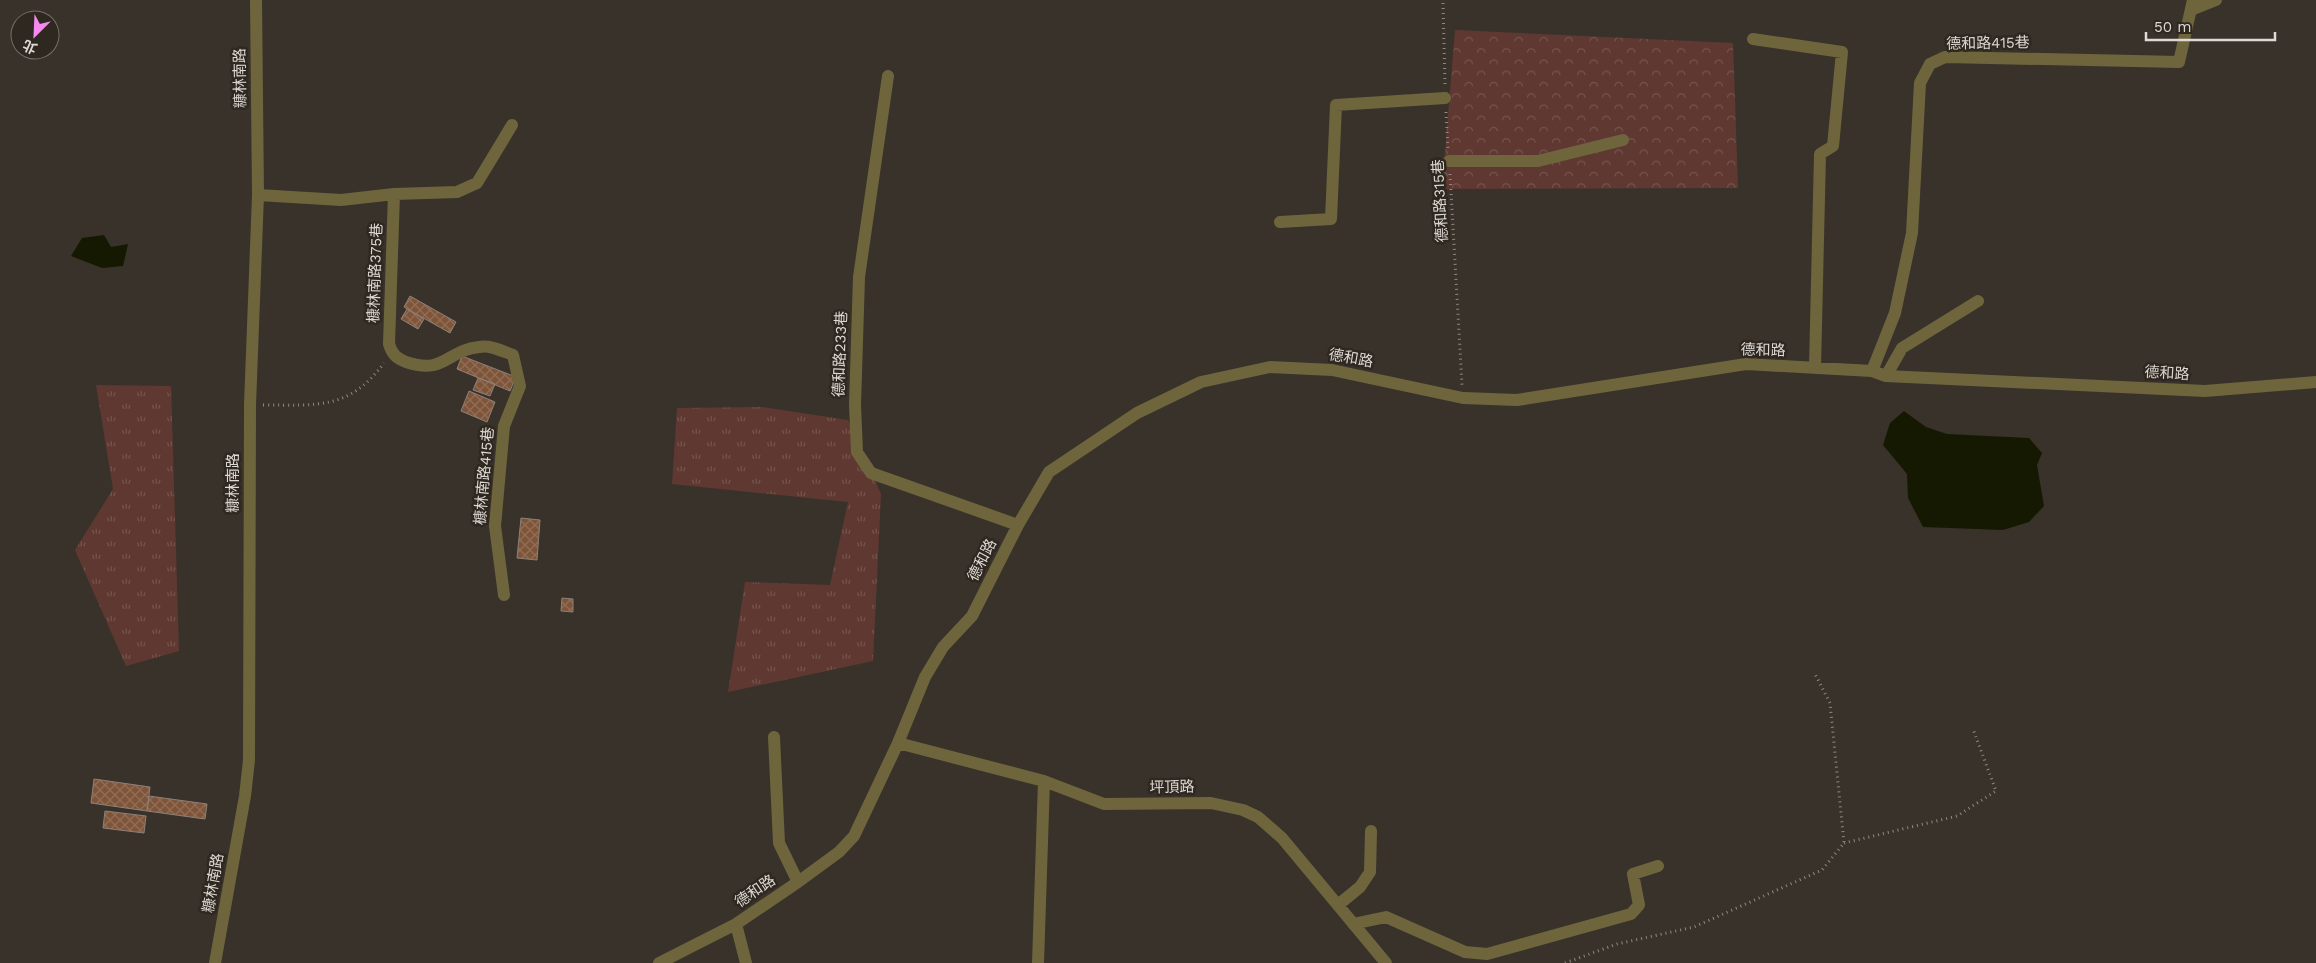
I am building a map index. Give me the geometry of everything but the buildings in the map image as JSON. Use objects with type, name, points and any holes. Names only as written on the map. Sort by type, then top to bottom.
[{"type":"street","name":"糠林南路","points":[[215,963],[245,796],[249,760],[250,405],[258,195],[256,0]]},
{"type":"street","points":[[2192,5],[2216,0]]},
{"type":"street","name":"德和路415巷","points":[[1872,371],[1895,313],[1912,233],[1920,83],[1930,64],[1945,57],[2179,62],[2192,5]]},
{"type":"street","points":[[1753,39],[1842,52],[1833,146],[1820,154],[1815,368]]},
{"type":"street","name":"德和路233巷","points":[[888,76],[859,277],[855,404],[857,452],[871,473],[1018,524]]},
{"type":"street","points":[[1280,222],[1331,219],[1336,104],[1445,98]]},
{"type":"street","points":[[258,195],[341,200],[394,194],[457,192],[477,183],[512,124]]},
{"type":"street","points":[[1449,161],[1538,161],[1623,140]]},
{"type":"street","name":"槺林南路375巷","points":[[392,353],[389,344],[394,194]]},
{"type":"street","points":[[1886,376],[1902,348],[1978,301]]},
{"type":"street","name":"槺林南路415巷","points":[[392,353],[398,359],[418,366],[433,367],[461,352],[479,346],[495,348],[513,355],[520,386],[504,426],[495,526],[504,595]]},
{"type":"street","name":"德和路","points":[[659,963],[736,924],[839,852],[854,836],[898,743],[925,677],[943,647],[972,616],[1018,524],[1049,472],[1137,413],[1201,382],[1270,367],[1332,370],[1463,398],[1517,400],[1746,364],[1872,371],[1886,376],[2205,391],[2316,382]]},
{"type":"street","points":[[774,737],[779,843],[798,882]]},
{"type":"street","name":"坪頂路","points":[[898,743],[1044,781],[1104,804],[1211,803],[1243,810],[1258,818],[1282,838],[1386,963]]},
{"type":"street","points":[[1038,963],[1044,781]]},
{"type":"street","points":[[1338,905],[1360,886],[1370,872],[1371,831]]},
{"type":"street","points":[[1353,924],[1386,918],[1465,952],[1487,954],[1631,914],[1639,905],[1633,874],[1658,866]]},
{"type":"street","points":[[736,924],[746,963]]},
{"type":"path","name":"德和路315巷","points":[[1442,4],[1445,98],[1463,398]]},
{"type":"path","points":[[250,405],[311,405],[347,398],[372,379],[392,353]]},
{"type":"path","points":[[1815,674],[1830,703],[1844,843]]},
{"type":"path","points":[[1565,963],[1617,944],[1694,927],[1822,870],[1844,843],[1957,816],[1996,791],[1974,729]]},
{"type":"green space","points":[[1455,30],[1733,43],[1738,188],[1442,189]]},
{"type":"green space","points":[[96,385],[171,386],[179,651],[126,666],[75,550],[113,489]]},
{"type":"green space","points":[[762,407],[848,420],[881,494],[873,661],[728,692],[745,582],[830,585],[848,502],[672,484],[677,408]]},
{"type":"shaded area","points":[[104,235],[111,247],[128,244],[123,266],[102,268],[71,256],[82,238]]},
{"type":"shaded area","points":[[1904,411],[1926,427],[1947,434],[2029,438],[2042,453],[2037,465],[2044,506],[2029,522],[2003,530],[1923,527],[1908,498],[1907,474],[1883,445],[1890,423]]}]
